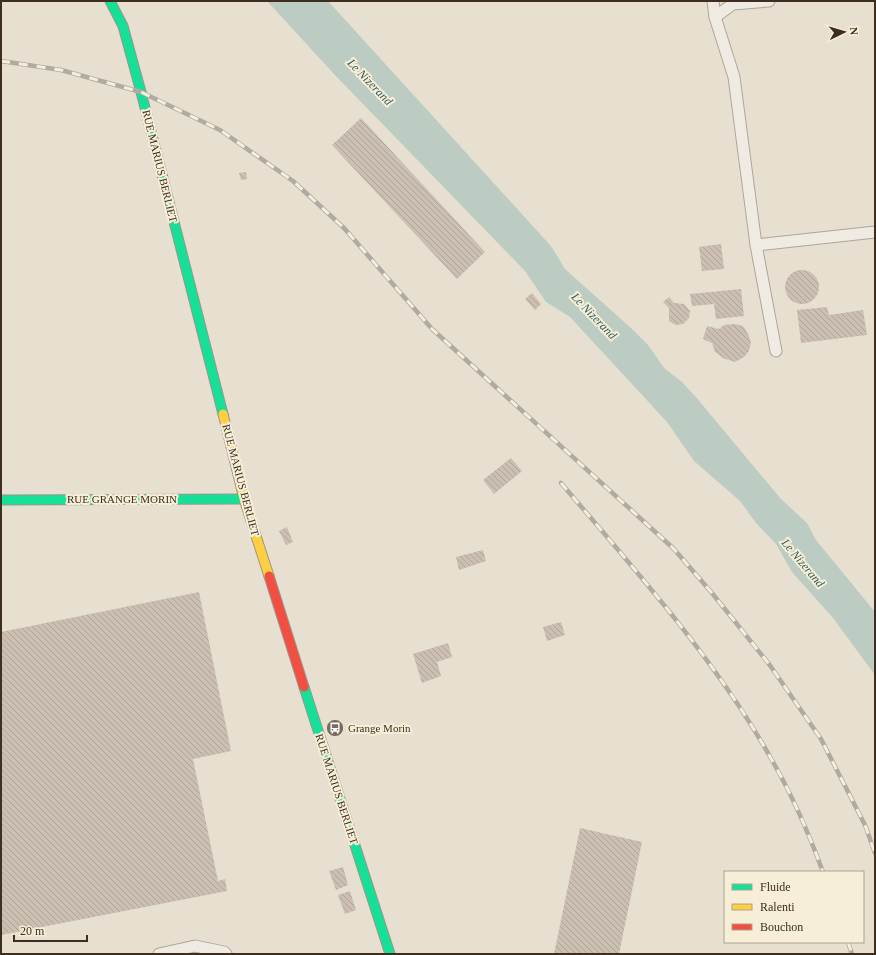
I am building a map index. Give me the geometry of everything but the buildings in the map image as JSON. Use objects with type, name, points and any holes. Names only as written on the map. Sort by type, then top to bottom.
[{"type":"street","name":"RUE MARIUS BERLIET","points":[[110,1],[123,26],[141,92],[244,499],[390,954]]},
{"type":"street","name":"RUE GRANGE MORIN","points":[[1,500],[244,499]]},
{"type":"lane","points":[[713,1],[715,17],[734,77],[756,245],[776,351]]},
{"type":"lane","points":[[715,17],[733,4],[768,1]]},
{"type":"lane","points":[[756,245],[875,232]]},
{"type":"lane","points":[[159,954],[195,946],[224,952],[226,954]]},
{"type":"water","name":"Le Nizerand","points":[[267,1],[328,1],[551,246],[565,269],[631,328],[648,345],[665,369],[681,381],[695,396],[781,499],[807,523],[816,540],[875,612],[875,675],[833,618],[792,572],[776,544],[756,523],[740,501],[694,461],[667,422],[570,317],[546,302],[525,271],[333,73]]},
{"type":"railway","points":[[1,61],[61,70],[141,92],[220,130],[293,181],[344,228],[432,329],[673,548],[712,593],[769,664],[821,739],[865,825],[875,853]]},
{"type":"railway","points":[[561,483],[646,583],[727,688],[751,725],[780,775],[800,816],[823,871]]},
{"type":"railway","points":[[848,943],[852,954]]},
{"type":"traffic: fast","points":[[110,1],[123,26],[223,414]]},
{"type":"traffic: fast","points":[[1,500],[244,499]]},
{"type":"traffic: fast","points":[[304,687],[390,954]]},
{"type":"traffic: slow","points":[[223,414],[244,499],[269,576]]},
{"type":"traffic: jam","points":[[269,576],[304,687]]},
{"type":"place","name":"Grange Morin","points":[[335,728]]}]
